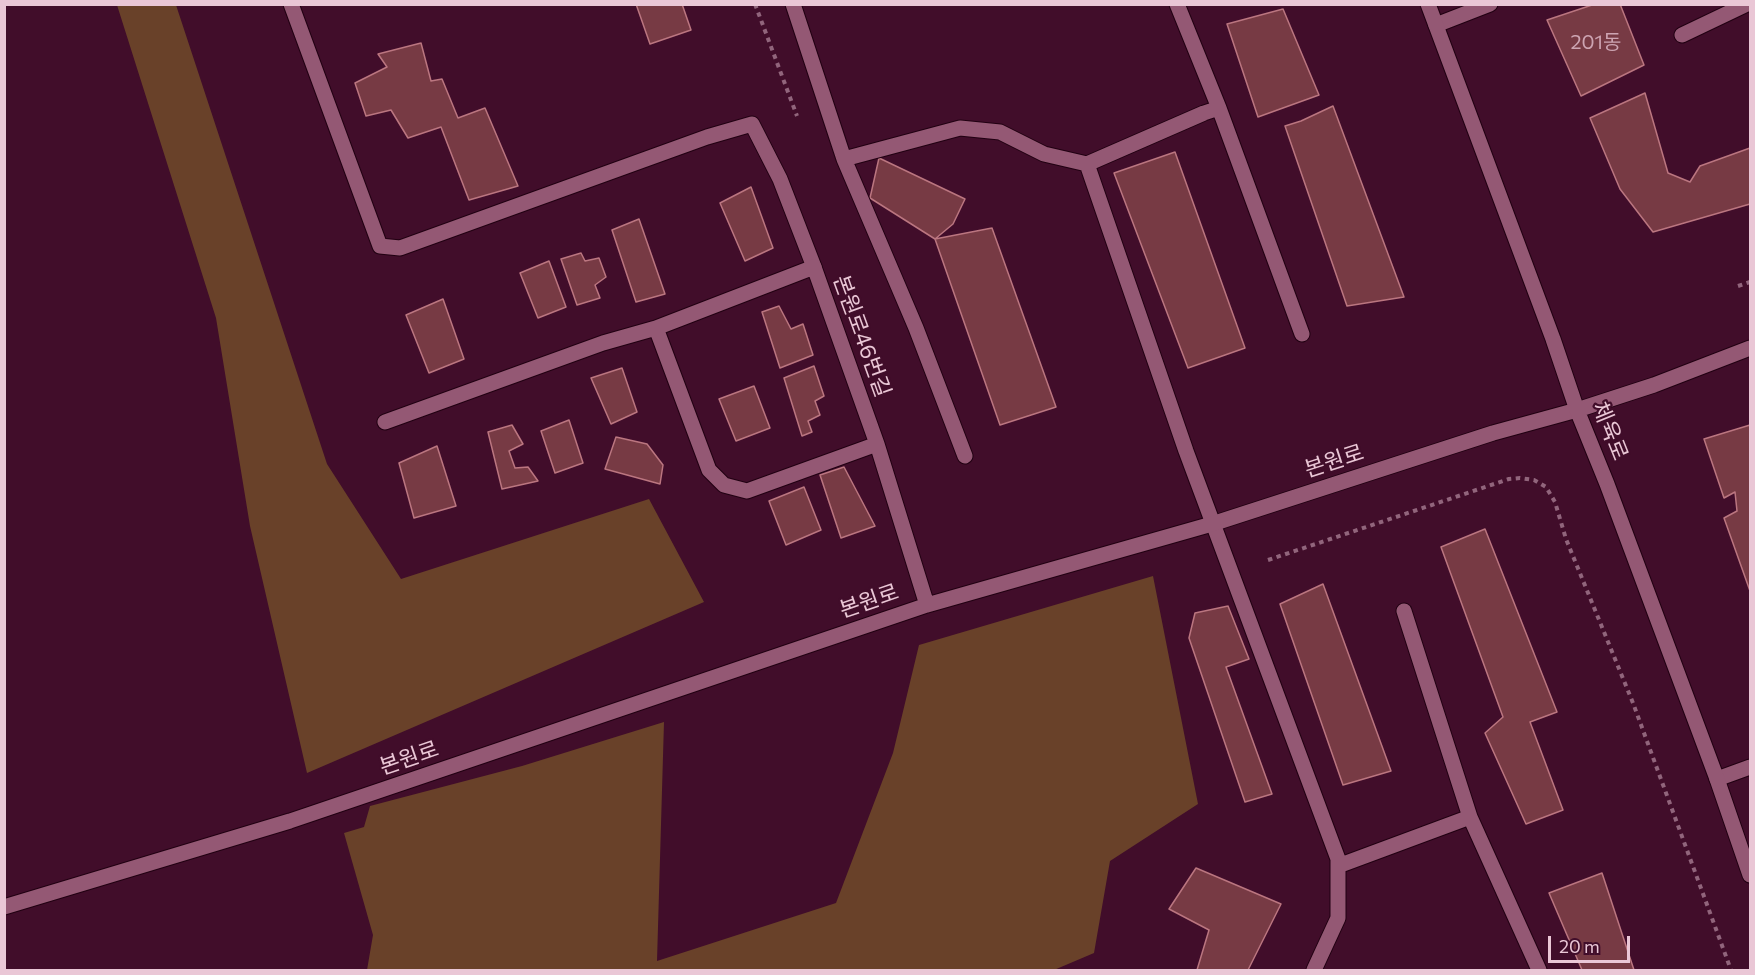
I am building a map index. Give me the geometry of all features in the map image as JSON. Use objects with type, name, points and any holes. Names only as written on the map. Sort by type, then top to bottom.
[{"type":"street","points":[[291,4],[380,246],[400,248],[707,137],[752,124],[780,179],[814,267]]},
{"type":"street","points":[[793,4],[844,159],[916,328],[965,456]]},
{"type":"street","points":[[1177,4],[1220,108],[1302,334]]},
{"type":"street","name":"체육로","points":[[1428,4],[1553,339],[1577,410],[1717,779],[1750,875]]},
{"type":"street","points":[[1436,25],[1490,4]]},
{"type":"street","points":[[1682,35],[1747,4]]},
{"type":"street","points":[[844,159],[960,128],[1000,132],[1044,154],[1087,164],[1220,108]]},
{"type":"street","points":[[1087,164],[1212,524],[1338,859],[1338,918],[1314,970]]},
{"type":"street","name":"본원로46번길","points":[[385,422],[603,343],[656,328],[814,267],[877,444],[927,605]]},
{"type":"street","points":[[656,328],[709,470],[724,485],[747,491],[877,444]]},
{"type":"street","name":"본원로","points":[[4,907],[300,818],[927,605],[1212,524],[1493,433],[1577,410],[1654,385],[1750,348]]},
{"type":"street","points":[[1404,611],[1470,816],[1539,970]]},
{"type":"street","points":[[1717,779],[1750,767]]},
{"type":"street","points":[[1338,866],[1470,816]]},
{"type":"path","points":[[755,4],[797,116]]},
{"type":"path","points":[[1738,286],[1750,282]]},
{"type":"path","points":[[1268,560],[1509,479],[1534,480],[1546,487],[1555,502],[1566,539],[1633,703],[1731,970]]},
{"type":"shaded area","points":[[117,5],[176,5],[327,464],[401,579],[649,499],[704,602],[307,773],[250,526],[216,318]]},
{"type":"shaded area","points":[[1153,576],[1198,804],[1110,861],[1094,953],[1054,970],[367,970],[373,935],[344,833],[364,827],[370,806],[522,766],[664,722],[657,961],[836,903],[893,753],[919,645]]},
{"type":"building","points":[[636,4],[682,4],[691,30],[650,44]]},
{"type":"building","points":[[1595,4],[1620,4],[1644,65],[1581,96],[1547,20]]},
{"type":"building","points":[[1283,9],[1319,95],[1258,117],[1227,24]]},
{"type":"building","points":[[421,43],[431,81],[442,79],[458,118],[485,108],[518,186],[469,200],[441,127],[408,138],[391,110],[366,116],[355,83],[387,67],[378,54]]},
{"type":"building","points":[[1645,93],[1668,173],[1690,182],[1700,166],[1750,148],[1750,204],[1653,232],[1620,189],[1590,118]]},
{"type":"building","points":[[1333,106],[1404,297],[1347,306],[1285,126]]},
{"type":"building","points":[[1175,152],[1245,348],[1188,368],[1114,173]]},
{"type":"building","points":[[879,158],[965,199],[953,224],[935,239],[870,198]]},
{"type":"building","points":[[751,187],[773,248],[745,261],[720,203]]},
{"type":"building","points":[[639,219],[665,294],[636,302],[612,230]]},
{"type":"building","points":[[992,228],[1056,407],[1000,425],[935,239]]},
{"type":"building","points":[[581,253],[585,261],[599,258],[606,277],[595,285],[600,298],[577,305],[561,259]]},
{"type":"building","points":[[549,261],[566,307],[538,318],[520,273]]},
{"type":"building","points":[[443,299],[464,359],[429,373],[406,315]]},
{"type":"building","points":[[779,306],[791,329],[803,324],[813,355],[780,368],[762,312]]},
{"type":"building","points":[[814,366],[824,396],[815,401],[820,415],[808,421],[812,432],[802,436],[784,378]]},
{"type":"building","points":[[622,368],[637,412],[611,424],[591,378]]},
{"type":"building","points":[[754,386],[770,428],[736,441],[719,399]]},
{"type":"building","points":[[569,420],[583,463],[555,473],[541,431]]},
{"type":"building","points":[[512,425],[523,444],[509,451],[515,468],[528,467],[538,481],[502,489],[488,432]]},
{"type":"building","points":[[1750,425],[1750,591],[1724,518],[1737,511],[1735,492],[1724,498],[1704,439]]},
{"type":"building","points":[[616,437],[647,444],[663,465],[660,484],[605,469]]},
{"type":"building","points":[[437,446],[456,506],[414,518],[399,463]]},
{"type":"building","points":[[844,467],[875,526],[841,538],[820,475]]},
{"type":"building","points":[[804,487],[821,530],[786,545],[769,501]]},
{"type":"building","points":[[1485,529],[1557,712],[1530,722],[1563,810],[1526,824],[1485,733],[1503,717],[1441,547]]},
{"type":"building","points":[[1323,584],[1391,771],[1343,785],[1280,604]]},
{"type":"building","points":[[1228,606],[1249,659],[1226,667],[1272,794],[1245,802],[1189,638],[1195,613]]},
{"type":"building","points":[[1196,868],[1281,904],[1248,970],[1197,970],[1209,930],[1169,909]]},
{"type":"building","points":[[1602,873],[1634,970],[1582,970],[1549,893]]}]
